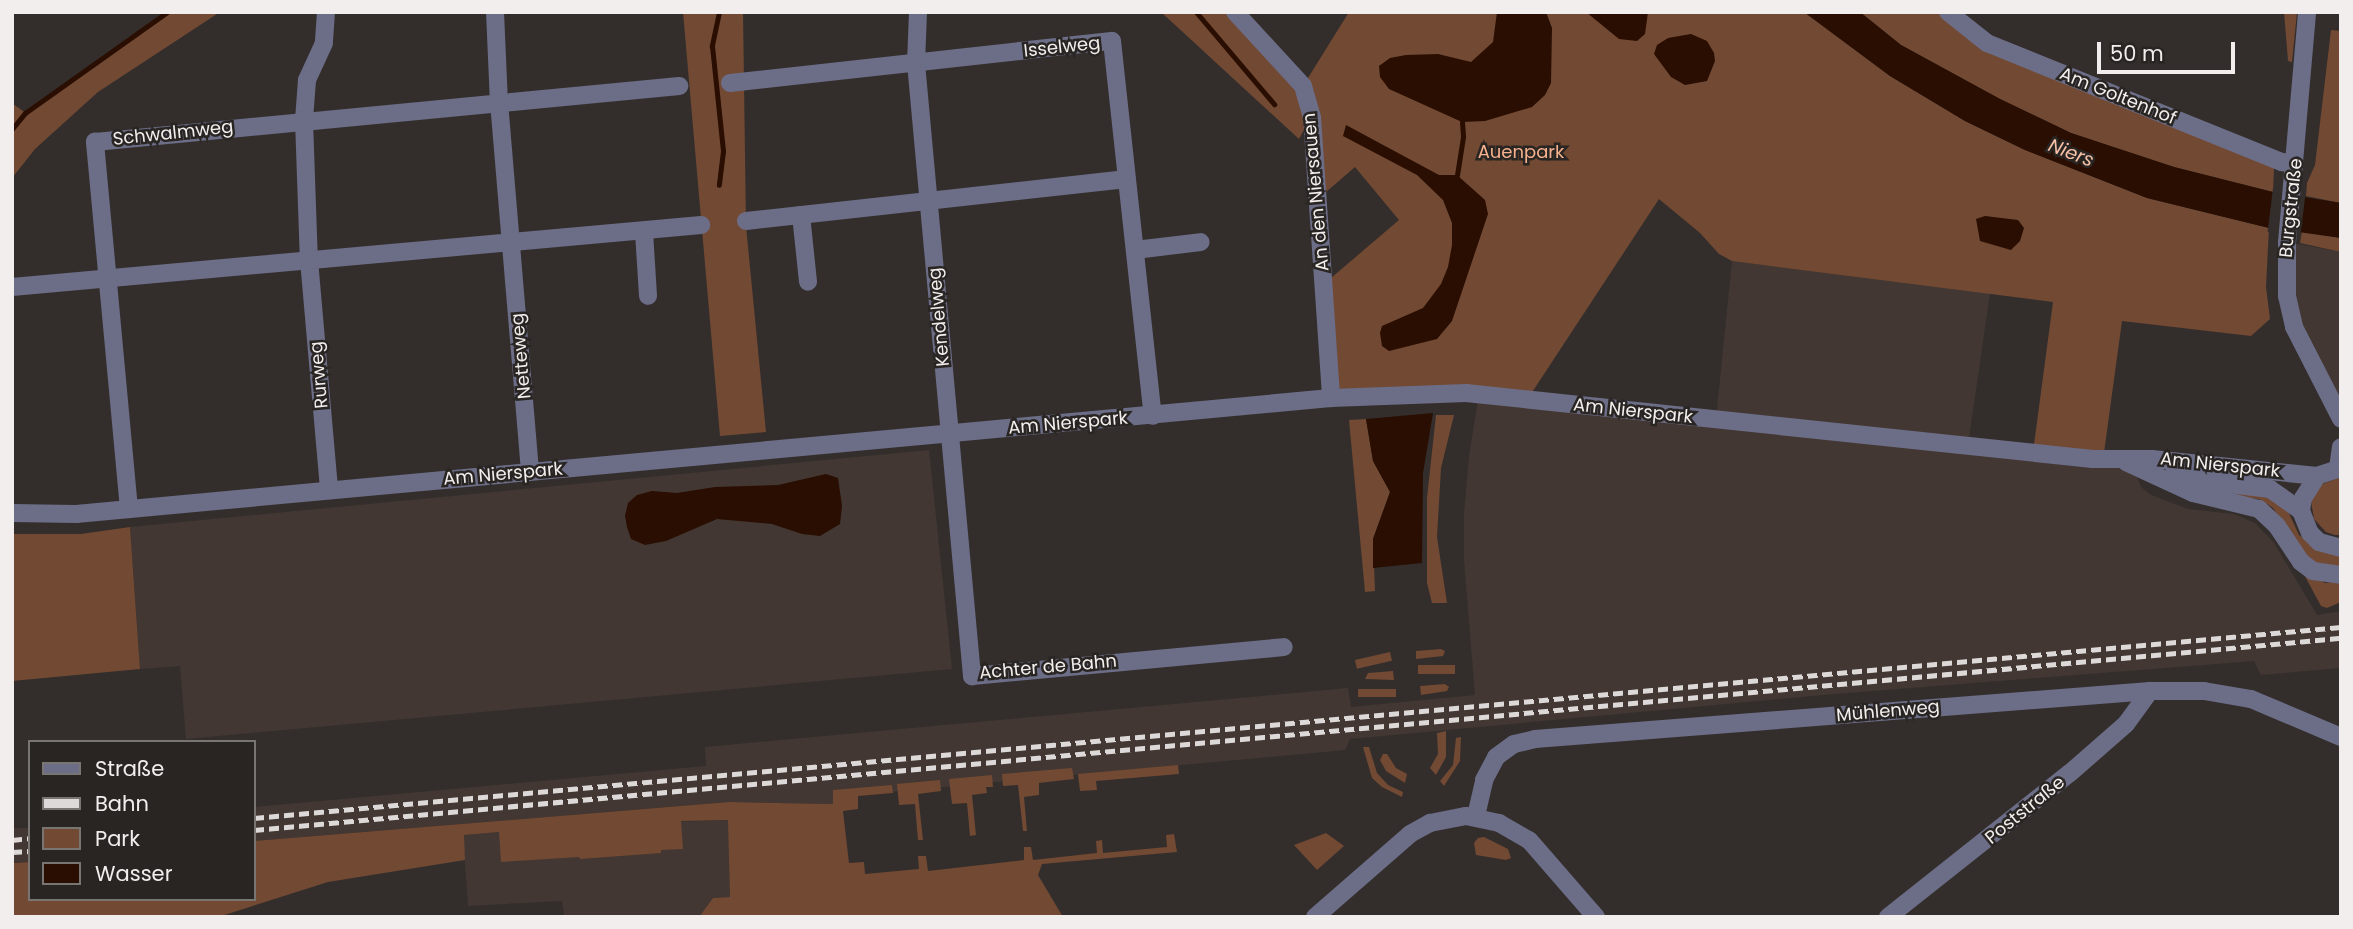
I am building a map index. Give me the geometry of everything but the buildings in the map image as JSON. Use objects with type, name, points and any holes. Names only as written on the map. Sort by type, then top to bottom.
[{"type":"street","name":"Rurweg","points":[[326,12],[324,43],[307,80],[304,120],[309,260],[329,490]]},
{"type":"street","name":"Netteweg","points":[[495,12],[499,102],[530,472]]},
{"type":"street","name":"Kendelweg","points":[[918,12],[916,63],[949,432]]},
{"type":"street","name":"An den Niersauen","points":[[1235,12],[1304,86],[1312,117],[1312,158],[1331,398]]},
{"type":"street","name":"Am Goltenhof","points":[[1948,12],[1987,43],[2282,162],[2294,173]]},
{"type":"street","name":"Burgstraße","points":[[2307,12],[2287,242],[2287,296],[2294,327],[2305,354],[2335,400],[2341,419]]},
{"type":"street","name":"Isselweg","points":[[916,63],[1112,41],[1153,416]]},
{"type":"street","points":[[730,83],[916,63]]},
{"type":"street","points":[[304,120],[679,86]]},
{"type":"street","name":"Schwalmweg","points":[[129,509],[95,142],[304,120]]},
{"type":"street","points":[[746,221],[1127,179]]},
{"type":"street","points":[[801,215],[808,282]]},
{"type":"street","points":[[12,286],[702,225]]},
{"type":"street","points":[[644,232],[648,296]]},
{"type":"street","points":[[1135,250],[1200,242]]},
{"type":"street","name":"Am Nierspark","points":[[12,513],[76,514],[1331,398],[1466,393],[2123,461],[2152,459],[2317,476]]},
{"type":"street","name":"Achter de Bahn","points":[[949,432],[972,676],[1284,647]]},
{"type":"street","points":[[2341,447],[2339,468],[2317,476],[2302,498],[2301,511],[2310,533],[2319,542],[2341,548]]},
{"type":"street","name":"Am Nierspark","points":[[2123,461],[2193,493],[2259,509],[2277,526],[2301,562],[2313,571],[2341,575]]},
{"type":"street","name":"Am Nierspark","points":[[2154,476],[2270,489],[2301,511]]},
{"type":"street","name":"Mühlenweg","points":[[1476,816],[1484,780],[1496,757],[1514,744],[1535,739],[2150,691],[2204,691],[2250,699],[2341,737]]},
{"type":"street","name":"Poststraße","points":[[1888,917],[2070,773],[2126,724],[2150,691]]},
{"type":"street","points":[[1315,917],[1378,859],[1419,828],[1454,816],[1476,816],[1499,823],[1529,841],[1544,854],[1596,917]]},
{"type":"shaded area","points":[[2287,242],[2341,252],[2341,406],[2305,354]]},
{"type":"shaded area","points":[[1732,261],[1990,293],[1968,445],[2133,468],[2141,487],[2151,495],[2188,509],[2234,514],[2255,523],[2274,543],[2317,615],[2341,611],[2341,668],[2261,675],[2254,661],[1835,694],[1350,739],[1345,750],[834,797],[834,804],[729,802],[256,841],[256,807],[706,766],[705,747],[1348,688],[1351,707],[1475,695],[1464,560],[1464,514],[1469,456],[1479,394],[1716,419]]},
{"type":"shaded area","points":[[929,450],[952,669],[186,739],[180,666],[140,669],[130,527]]},
{"type":"shaded area","points":[[729,820],[730,897],[713,898],[699,917],[564,917],[562,901],[468,906],[463,835],[577,825]]},
{"type":"shaded area","points":[[12,828],[28,828],[28,862],[12,862]]},
{"type":"green space","points":[[167,12],[220,12],[98,92],[35,149],[12,178],[13,104],[26,113]]},
{"type":"green space","points":[[683,12],[743,12],[746,226],[766,432],[720,436]]},
{"type":"green space","name":"Auenpark","points":[[1161,12],[1235,12],[1303,86],[1349,12],[1804,12],[1890,76],[1965,121],[2025,150],[2147,198],[2269,228],[2266,287],[2270,319],[2251,336],[2122,321],[2103,460],[2033,452],[2053,302],[1732,261],[1719,254],[1700,233],[1659,199],[1527,400],[1331,398],[1324,284],[1399,220],[1355,167],[1311,205],[1305,128],[1299,139]]},
{"type":"green space","points":[[1860,12],[1938,12],[1985,50],[2274,167],[2273,192],[2174,167],[2071,133],[2000,99],[1901,45]]},
{"type":"green space","points":[[2284,12],[2297,12],[2292,62],[2288,61]]},
{"type":"green space","points":[[2331,30],[2341,31],[2341,203],[2306,196],[2307,183],[2315,165]]},
{"type":"green space","points":[[2302,231],[2341,238],[2341,252],[2300,243]]},
{"type":"green space","points":[[1436,415],[1454,415],[1441,468],[1437,537],[1447,603],[1432,603],[1427,583],[1427,498]]},
{"type":"green space","points":[[1366,419],[1373,461],[1390,492],[1373,539],[1375,591],[1365,592],[1349,420]]},
{"type":"green space","points":[[2341,477],[2341,535],[2335,535],[2326,532],[2314,519],[2311,501],[2320,485]]},
{"type":"green space","points":[[2263,492],[2287,509],[2299,535],[2319,550],[2341,554],[2341,570],[2319,565],[2301,552],[2273,508],[2259,499],[2213,493]]},
{"type":"green space","points":[[130,527],[140,669],[12,681],[12,534],[81,534]]},
{"type":"green space","points":[[2300,567],[2325,583],[2341,581],[2341,602],[2327,608],[2321,606]]},
{"type":"green space","points":[[1416,651],[1445,651],[1443,656],[1416,659]]},
{"type":"green space","points":[[1390,652],[1392,661],[1357,669],[1355,660]]},
{"type":"green space","points":[[1418,665],[1455,665],[1455,674],[1418,674]]},
{"type":"green space","points":[[1393,671],[1394,680],[1365,679],[1368,673]]},
{"type":"green space","points":[[1445,684],[1449,687],[1447,691],[1421,695],[1420,686]]},
{"type":"green space","points":[[1358,689],[1396,689],[1396,697],[1358,697]]},
{"type":"green space","points":[[1446,731],[1446,757],[1436,775],[1430,768],[1438,754],[1437,733]]},
{"type":"green space","points":[[1461,737],[1460,761],[1444,786],[1440,781],[1453,765],[1456,738]]},
{"type":"green space","points":[[1363,747],[1369,747],[1377,773],[1388,785],[1403,792],[1402,797],[1382,787],[1372,778]]},
{"type":"green space","points":[[1383,754],[1387,754],[1396,768],[1407,774],[1405,783],[1386,771],[1380,760]]},
{"type":"green space","points":[[1178,765],[1179,774],[1096,781],[1097,790],[1080,791],[1078,774]]},
{"type":"green space","points":[[1072,768],[1074,779],[1039,783],[1039,795],[1024,797],[1027,831],[1023,831],[1018,785],[1003,786],[1002,774]]},
{"type":"green space","points":[[992,775],[993,787],[986,787],[987,793],[972,795],[976,835],[970,836],[967,803],[952,804],[949,779]]},
{"type":"green space","points":[[940,780],[941,791],[918,794],[923,840],[918,840],[915,804],[899,805],[897,784]]},
{"type":"green space","points":[[892,785],[893,793],[858,796],[858,809],[843,811],[849,863],[864,862],[865,874],[919,869],[918,856],[926,856],[928,871],[1024,860],[1024,847],[1031,847],[1033,860],[1097,853],[1096,841],[1102,840],[1103,853],[1167,847],[1166,835],[1174,834],[1177,852],[1042,864],[1038,875],[1063,917],[699,917],[713,898],[730,897],[728,820],[681,821],[683,849],[580,859],[501,862],[499,832],[464,835],[465,860],[328,882],[218,917],[12,917],[12,863],[28,862],[28,901],[256,901],[256,841],[729,802],[833,804],[833,790]]},
{"type":"green space","points":[[1326,833],[1344,846],[1317,870],[1294,845]]},
{"type":"green space","points":[[1484,837],[1508,849],[1511,858],[1506,860],[1476,855],[1474,843],[1478,838]]},
{"type":"water","points":[[1497,12],[1546,12],[1552,28],[1551,83],[1545,95],[1532,107],[1485,121],[1462,122],[1389,89],[1380,77],[1379,66],[1390,58],[1406,55],[1438,54],[1471,62],[1493,42]]},
{"type":"water","points":[[1586,12],[1648,12],[1645,34],[1637,41],[1619,39]]},
{"type":"water","name":"Niers","points":[[1804,12],[1860,12],[1901,45],[2000,99],[2071,133],[2174,167],[2273,192],[2341,203],[2341,238],[2269,228],[2147,198],[2025,150],[1965,121],[1890,76]]},
{"type":"water","points":[[1691,34],[1707,41],[1715,61],[1707,81],[1685,85],[1671,77],[1654,54],[1657,45],[1668,38]]},
{"type":"water","points":[[1346,125],[1439,175],[1457,175],[1485,200],[1488,214],[1452,321],[1437,339],[1389,351],[1382,346],[1380,333],[1382,326],[1423,308],[1441,284],[1448,267],[1452,245],[1452,223],[1443,200],[1417,175],[1343,136]]},
{"type":"water","points":[[1985,216],[2018,220],[2024,228],[2020,241],[2011,250],[1980,241],[1976,219]]},
{"type":"water","points":[[1433,413],[1423,473],[1422,563],[1373,568],[1373,539],[1390,492],[1373,461],[1366,419]]},
{"type":"water","points":[[826,474],[838,478],[842,506],[840,524],[820,536],[802,534],[772,524],[717,519],[666,541],[645,545],[631,539],[627,527],[625,516],[628,503],[637,495],[652,491],[677,493],[715,487],[778,485]]},
{"type":"pier","points":[[2273,188],[2306,192],[2300,236],[2268,232]]},
{"type":"waterway","points":[[12,129],[25,113],[167,12]]},
{"type":"waterway","points":[[719,12],[712,46],[723,151],[719,185]]},
{"type":"waterway","points":[[1196,12],[1274,104]]},
{"type":"waterway","points":[[1457,175],[1463,136],[1462,122]]},
{"type":"railway","points":[[256,818],[2341,627]]},
{"type":"railway","points":[[256,830],[2341,638]]},
{"type":"railway","points":[[12,840],[28,838]]},
{"type":"railway","points":[[12,852],[28,851]]}]
